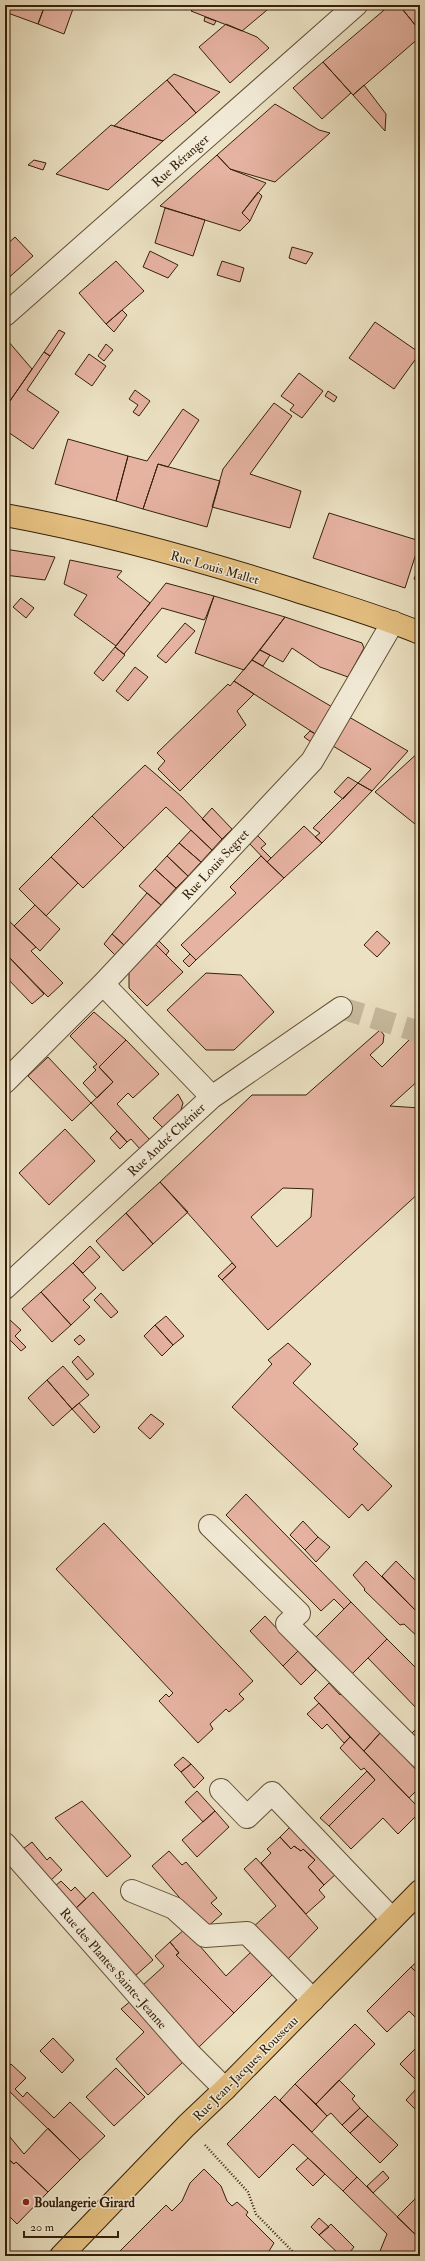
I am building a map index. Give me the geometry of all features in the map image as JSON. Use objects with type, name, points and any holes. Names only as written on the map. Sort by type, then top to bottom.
[{"type":"main road","name":"Rue Louis Mallet","points":[[5,515],[56,524],[232,570],[393,622],[420,634]]},
{"type":"main road","name":"Rue Jean-Jacques Rousseau","points":[[63,2252],[420,1891]]},
{"type":"street","name":"Rue Béranger","points":[[5,315],[356,5]]},
{"type":"street","name":"Rue Louis Segret","points":[[5,1082],[103,984],[312,761],[393,622]]},
{"type":"street","name":"Rue André Chénier","points":[[5,1288],[212,1097],[103,984]]},
{"type":"street","points":[[212,1097],[341,1008]]},
{"type":"street","points":[[210,1526],[299,1613],[287,1624],[420,1757]]},
{"type":"street","points":[[221,1790],[247,1817],[272,1793],[392,1919]]},
{"type":"street","name":"Rue des Plantes Sainte-Jeanne","points":[[5,1844],[189,2053],[225,2089]]},
{"type":"street","points":[[132,1892],[174,1908],[205,1936],[247,1933],[313,2000]]},
{"type":"path","points":[[186,2126],[248,2192],[256,2214],[297,2256]]},
{"type":"building","points":[[5,5],[45,5],[38,24],[5,12]]},
{"type":"building","points":[[45,5],[74,6],[64,34],[38,24]]},
{"type":"building","points":[[198,5],[273,5],[242,31],[191,11]]},
{"type":"building","points":[[390,5],[399,5],[420,31],[420,37],[353,95],[323,62]]},
{"type":"building","points":[[399,5],[420,5],[420,31]]},
{"type":"building","points":[[205,17],[216,21],[214,25],[204,21]]},
{"type":"building","points":[[226,24],[257,37],[269,48],[230,83],[199,47]]},
{"type":"building","points":[[323,62],[351,93],[322,119],[293,88]]},
{"type":"building","points":[[174,74],[220,92],[196,113],[167,80]]},
{"type":"building","points":[[167,80],[196,113],[163,141],[114,126]]},
{"type":"building","points":[[364,85],[386,114],[385,131],[353,95]]},
{"type":"building","points":[[275,104],[319,130],[330,133],[275,182],[230,169],[217,155]]},
{"type":"building","points":[[111,125],[163,141],[108,190],[56,174]]},
{"type":"building","points":[[217,155],[230,169],[266,183],[242,213],[250,221],[240,231],[160,206]]},
{"type":"building","points":[[34,160],[46,163],[43,170],[28,165]]},
{"type":"building","points":[[258,192],[262,196],[250,221],[242,213]]},
{"type":"building","points":[[165,208],[205,220],[193,256],[155,243]]},
{"type":"building","points":[[15,237],[33,256],[5,281],[5,246]]},
{"type":"building","points":[[292,247],[313,253],[306,264],[289,258]]},
{"type":"building","points":[[150,251],[178,265],[168,278],[143,267]]},
{"type":"building","points":[[116,261],[144,291],[106,324],[79,293]]},
{"type":"building","points":[[222,261],[244,268],[240,282],[217,275]]},
{"type":"building","points":[[122,310],[127,315],[114,332],[106,324]]},
{"type":"building","points":[[375,322],[420,353],[394,389],[349,358]]},
{"type":"building","points":[[59,330],[65,333],[50,356],[44,352]]},
{"type":"building","points":[[8,341],[32,369],[5,408],[5,344]]},
{"type":"building","points":[[106,344],[113,350],[104,361],[98,356]]},
{"type":"building","points":[[44,352],[50,356],[27,390],[59,412],[33,449],[5,430],[5,408]]},
{"type":"building","points":[[89,354],[106,366],[92,386],[75,374]]},
{"type":"building","points":[[299,373],[323,391],[302,418],[290,410],[294,405],[281,396]]},
{"type":"building","points":[[135,390],[150,401],[139,416],[133,412],[138,405],[129,399]]},
{"type":"building","points":[[328,391],[337,397],[334,402],[325,396]]},
{"type":"building","points":[[274,403],[292,416],[250,474],[301,491],[290,528],[212,507],[223,469]]},
{"type":"building","points":[[183,409],[199,420],[168,467],[158,464],[143,509],[116,501],[128,456],[147,461]]},
{"type":"building","points":[[68,439],[128,456],[116,501],[55,484]]},
{"type":"building","points":[[158,464],[220,481],[207,527],[143,509]]},
{"type":"building","points":[[329,513],[420,541],[405,588],[313,558]]},
{"type":"building","points":[[5,549],[55,557],[45,580],[5,575]]},
{"type":"building","points":[[70,560],[122,571],[117,577],[150,603],[116,646],[74,615],[87,595],[64,584]]},
{"type":"building","points":[[420,564],[420,583],[414,579]]},
{"type":"building","points":[[166,583],[214,596],[206,617],[204,620],[162,608],[124,654],[115,647]]},
{"type":"building","points":[[214,596],[285,617],[244,670],[195,653]]},
{"type":"building","points":[[21,598],[34,608],[26,618],[13,607]]},
{"type":"building","points":[[285,617],[362,643],[364,648],[348,677],[320,667],[292,648],[283,662],[260,650]]},
{"type":"building","points":[[185,623],[195,631],[166,663],[157,656]]},
{"type":"building","points":[[115,647],[125,655],[103,681],[94,673]]},
{"type":"building","points":[[260,650],[270,655],[263,666],[252,660]]},
{"type":"building","points":[[252,660],[334,708],[317,735],[234,681]]},
{"type":"building","points":[[135,667],[148,677],[128,701],[116,691]]},
{"type":"building","points":[[234,681],[254,694],[237,711],[246,725],[180,791],[158,769],[165,761],[157,753],[228,684],[230,686]]},
{"type":"building","points":[[349,717],[408,751],[372,791],[358,783],[371,769],[333,746]]},
{"type":"building","points":[[310,731],[317,735],[311,742],[304,737]]},
{"type":"building","points":[[420,751],[420,828],[375,792]]},
{"type":"building","points":[[145,765],[182,797],[222,839],[212,850],[166,807],[124,848],[92,816]]},
{"type":"building","points":[[348,777],[358,783],[343,799],[334,792]]},
{"type":"building","points":[[358,783],[372,791],[322,843],[315,837],[320,833],[313,828]]},
{"type":"building","points":[[212,808],[232,829],[222,839],[202,819]]},
{"type":"building","points":[[92,816],[124,848],[83,888],[51,857]]},
{"type":"building","points":[[304,826],[322,843],[284,878],[267,862]]},
{"type":"building","points":[[191,830],[212,850],[201,862],[179,843]]},
{"type":"building","points":[[256,834],[266,844],[261,848],[271,858],[267,862],[249,843]]},
{"type":"building","points":[[179,843],[201,862],[188,876],[167,856]]},
{"type":"building","points":[[167,856],[188,876],[176,888],[155,869]]},
{"type":"building","points":[[261,856],[284,878],[196,960],[181,945],[236,893],[230,887]]},
{"type":"building","points":[[51,857],[78,883],[46,916],[19,889]]},
{"type":"building","points":[[155,869],[176,888],[161,905],[139,886]]},
{"type":"building","points":[[147,893],[161,905],[124,945],[112,934]]},
{"type":"building","points":[[35,905],[60,929],[40,951],[14,926]]},
{"type":"building","points":[[5,917],[36,947],[31,951],[63,983],[48,997],[5,953]]},
{"type":"building","points":[[377,931],[390,943],[377,957],[364,945]]},
{"type":"building","points":[[112,934],[124,945],[115,955],[104,944]]},
{"type":"building","points":[[158,940],[169,951],[166,955],[155,944]]},
{"type":"building","points":[[155,944],[183,972],[147,1006],[129,988],[129,971]]},
{"type":"building","points":[[5,953],[44,994],[32,1004],[5,976]]},
{"type":"building","points":[[190,954],[196,960],[189,967],[183,961]]},
{"type":"building","points":[[206,973],[241,975],[274,1012],[234,1050],[206,1050],[167,1010]]},
{"type":"building","points":[[94,1012],[126,1040],[99,1067],[113,1082],[97,1098],[83,1083],[96,1070],[93,1067],[97,1064],[70,1036]]},
{"type":"building","points":[[420,1029],[420,1079],[390,1106],[420,1108],[420,1192],[268,1330],[222,1280],[236,1267],[160,1182],[252,1095],[306,1095],[380,1030],[384,1035],[383,1043],[370,1055],[382,1067]],"holes":[[[283,1188],[313,1189],[311,1217],[277,1247],[251,1217]]]},
{"type":"building","points":[[126,1040],[159,1074],[133,1098],[128,1093],[117,1104],[150,1140],[140,1149],[131,1139],[127,1142],[91,1103],[113,1082],[99,1067]]},
{"type":"building","points":[[48,1057],[91,1103],[72,1121],[28,1076]]},
{"type":"building","points":[[178,1094],[183,1103],[181,1110],[163,1128],[153,1118]]},
{"type":"building","points":[[65,1129],[95,1161],[49,1205],[19,1173]]},
{"type":"building","points":[[117,1131],[127,1142],[120,1149],[110,1138]]},
{"type":"building","points":[[160,1182],[188,1212],[153,1244],[126,1213]]},
{"type":"building","points":[[126,1213],[153,1244],[123,1271],[96,1241]]},
{"type":"building","points":[[90,1246],[100,1257],[83,1273],[73,1263]]},
{"type":"building","points":[[73,1263],[96,1288],[83,1300],[90,1307],[71,1325],[41,1292]]},
{"type":"building","points":[[232,1263],[236,1267],[222,1280],[218,1276]]},
{"type":"building","points":[[41,1292],[71,1325],[52,1342],[22,1309]]},
{"type":"building","points":[[101,1293],[118,1312],[111,1318],[94,1300]]},
{"type":"building","points":[[166,1316],[184,1336],[173,1345],[155,1325]]},
{"type":"building","points":[[10,1320],[21,1330],[15,1336],[26,1347],[21,1351],[5,1335],[5,1325]]},
{"type":"building","points":[[155,1325],[173,1345],[162,1356],[144,1336]]},
{"type":"building","points":[[80,1335],[85,1340],[79,1345],[74,1340]]},
{"type":"building","points":[[288,1343],[311,1364],[293,1383],[358,1444],[353,1449],[392,1486],[368,1511],[362,1504],[349,1518],[232,1407],[272,1364],[268,1360]]},
{"type":"building","points":[[78,1356],[94,1374],[87,1380],[72,1362]]},
{"type":"building","points":[[63,1366],[89,1395],[72,1409],[47,1380]]},
{"type":"building","points":[[47,1380],[72,1409],[53,1426],[28,1398]]},
{"type":"building","points":[[79,1403],[100,1427],[94,1433],[72,1409]]},
{"type":"building","points":[[151,1414],[164,1424],[150,1439],[138,1428]]},
{"type":"building","points":[[246,1494],[351,1602],[344,1609],[334,1599],[321,1611],[226,1515]]},
{"type":"building","points":[[303,1521],[318,1537],[305,1550],[290,1535]]},
{"type":"building","points":[[104,1523],[253,1681],[239,1694],[244,1699],[229,1712],[226,1709],[210,1724],[213,1729],[198,1743],[159,1701],[166,1694],[169,1697],[173,1693],[56,1569]]},
{"type":"building","points":[[318,1537],[330,1547],[316,1562],[305,1550]]},
{"type":"building","points":[[366,1561],[420,1615],[420,1639],[404,1624],[400,1625],[364,1590],[365,1589],[353,1575]]},
{"type":"building","points":[[396,1561],[420,1585],[420,1615],[382,1576]]},
{"type":"building","points":[[351,1602],[387,1639],[347,1679],[311,1642]]},
{"type":"building","points":[[265,1616],[298,1651],[283,1666],[250,1631]]},
{"type":"building","points":[[387,1639],[420,1672],[420,1712],[368,1658]]},
{"type":"building","points":[[298,1651],[316,1670],[301,1685],[283,1666]]},
{"type":"building","points":[[329,1683],[340,1695],[343,1692],[381,1732],[364,1751],[314,1698]]},
{"type":"building","points":[[319,1703],[350,1737],[344,1743],[327,1724],[322,1729],[307,1714]]},
{"type":"building","points":[[420,1725],[420,1754],[407,1738]]},
{"type":"building","points":[[381,1732],[420,1774],[420,1787],[409,1798],[364,1751]]},
{"type":"building","points":[[350,1737],[420,1809],[420,1812],[398,1834],[383,1818],[351,1849],[329,1826],[375,1780],[364,1768],[361,1770],[340,1748]]},
{"type":"building","points":[[183,1757],[191,1764],[181,1772],[174,1765]]},
{"type":"building","points":[[191,1764],[204,1778],[194,1788],[181,1772]]},
{"type":"building","points":[[367,1771],[375,1780],[329,1826],[320,1818]]},
{"type":"building","points":[[197,1791],[215,1811],[203,1822],[185,1802]]},
{"type":"building","points":[[82,1801],[131,1856],[107,1877],[55,1818]]},
{"type":"building","points":[[215,1811],[229,1827],[197,1857],[182,1840]]},
{"type":"building","points":[[292,1825],[338,1872],[324,1885],[308,1867],[315,1860],[303,1849],[301,1851],[294,1846],[291,1849],[280,1837]]},
{"type":"building","points":[[280,1837],[291,1849],[294,1846],[301,1851],[303,1849],[315,1860],[308,1867],[324,1885],[319,1890],[325,1897],[306,1914],[261,1863],[271,1853],[267,1849]]},
{"type":"building","points":[[32,1842],[47,1860],[50,1857],[62,1870],[50,1881],[23,1849]]},
{"type":"building","points":[[169,1851],[182,1865],[186,1862],[217,1898],[211,1903],[222,1914],[206,1928],[152,1866]]},
{"type":"building","points":[[256,1858],[318,1928],[286,1961],[251,1929],[276,1906],[244,1869]]},
{"type":"building","points":[[61,1881],[71,1891],[75,1887],[86,1899],[75,1909],[55,1886]]},
{"type":"building","points":[[93,1892],[153,1960],[135,1976],[75,1909]]},
{"type":"building","points":[[185,1929],[226,1976],[253,1950],[277,1970],[234,2013],[176,1955],[179,1953],[170,1942]]},
{"type":"building","points":[[170,1942],[179,1953],[176,1955],[234,2013],[198,2048],[143,1985],[164,1966],[155,1956]]},
{"type":"building","points":[[420,1959],[420,1976],[411,1967]]},
{"type":"building","points":[[411,1967],[420,1976],[420,2022],[409,2011],[387,2032],[367,2011]]},
{"type":"building","points":[[132,2000],[183,2062],[148,2095],[116,2059],[144,2032],[121,2009]]},
{"type":"building","points":[[355,2024],[375,2044],[316,2104],[295,2084]]},
{"type":"building","points":[[53,2038],[74,2060],[62,2073],[40,2051]]},
{"type":"building","points":[[420,2044],[420,2079],[417,2081],[400,2064]]},
{"type":"building","points":[[11,2064],[26,2078],[15,2089],[23,2097],[27,2092],[54,2118],[70,2102],[105,2136],[80,2160],[5,2087],[5,2070]]},
{"type":"building","points":[[116,2068],[145,2097],[114,2126],[86,2097]]},
{"type":"building","points":[[339,2080],[355,2096],[352,2099],[360,2108],[342,2125],[331,2113],[327,2116],[316,2104]]},
{"type":"building","points":[[295,2084],[327,2116],[312,2132],[280,2100]]},
{"type":"building","points":[[418,2087],[420,2089],[420,2114],[406,2100]]},
{"type":"building","points":[[275,2096],[357,2177],[343,2191],[293,2144],[259,2178],[227,2144]]},
{"type":"building","points":[[360,2108],[368,2116],[350,2133],[342,2125]]},
{"type":"building","points":[[368,2116],[398,2145],[380,2163],[350,2133]]},
{"type":"building","points":[[48,2128],[80,2160],[48,2192],[16,2162],[14,2164],[5,2156],[5,2131],[24,2154]]},
{"type":"building","points":[[5,2156],[14,2164],[16,2162],[48,2192],[17,2224],[5,2212]]},
{"type":"building","points":[[308,2158],[325,2174],[313,2186],[296,2169]]},
{"type":"building","points":[[204,2169],[221,2186],[227,2201],[232,2206],[237,2202],[248,2212],[246,2215],[274,2243],[266,2256],[115,2256],[166,2205],[172,2211],[182,2201],[190,2183]]},
{"type":"building","points":[[383,2171],[389,2178],[373,2193],[367,2186]]},
{"type":"building","points":[[357,2177],[420,2239],[420,2256],[378,2256],[387,2234],[343,2191]]},
{"type":"building","points":[[420,2183],[420,2204],[415,2199]]},
{"type":"building","points":[[415,2199],[420,2204],[420,2239],[397,2217]]},
{"type":"building","points":[[319,2218],[329,2227],[319,2235],[311,2227]]},
{"type":"building","points":[[331,2224],[354,2247],[347,2256],[341,2256],[319,2235]]},
{"type":"tunnel","points":[[341,1008],[420,1032]]},
{"type":"place","name":"Boulangerie Girard","points":[[26,2202]]}]
